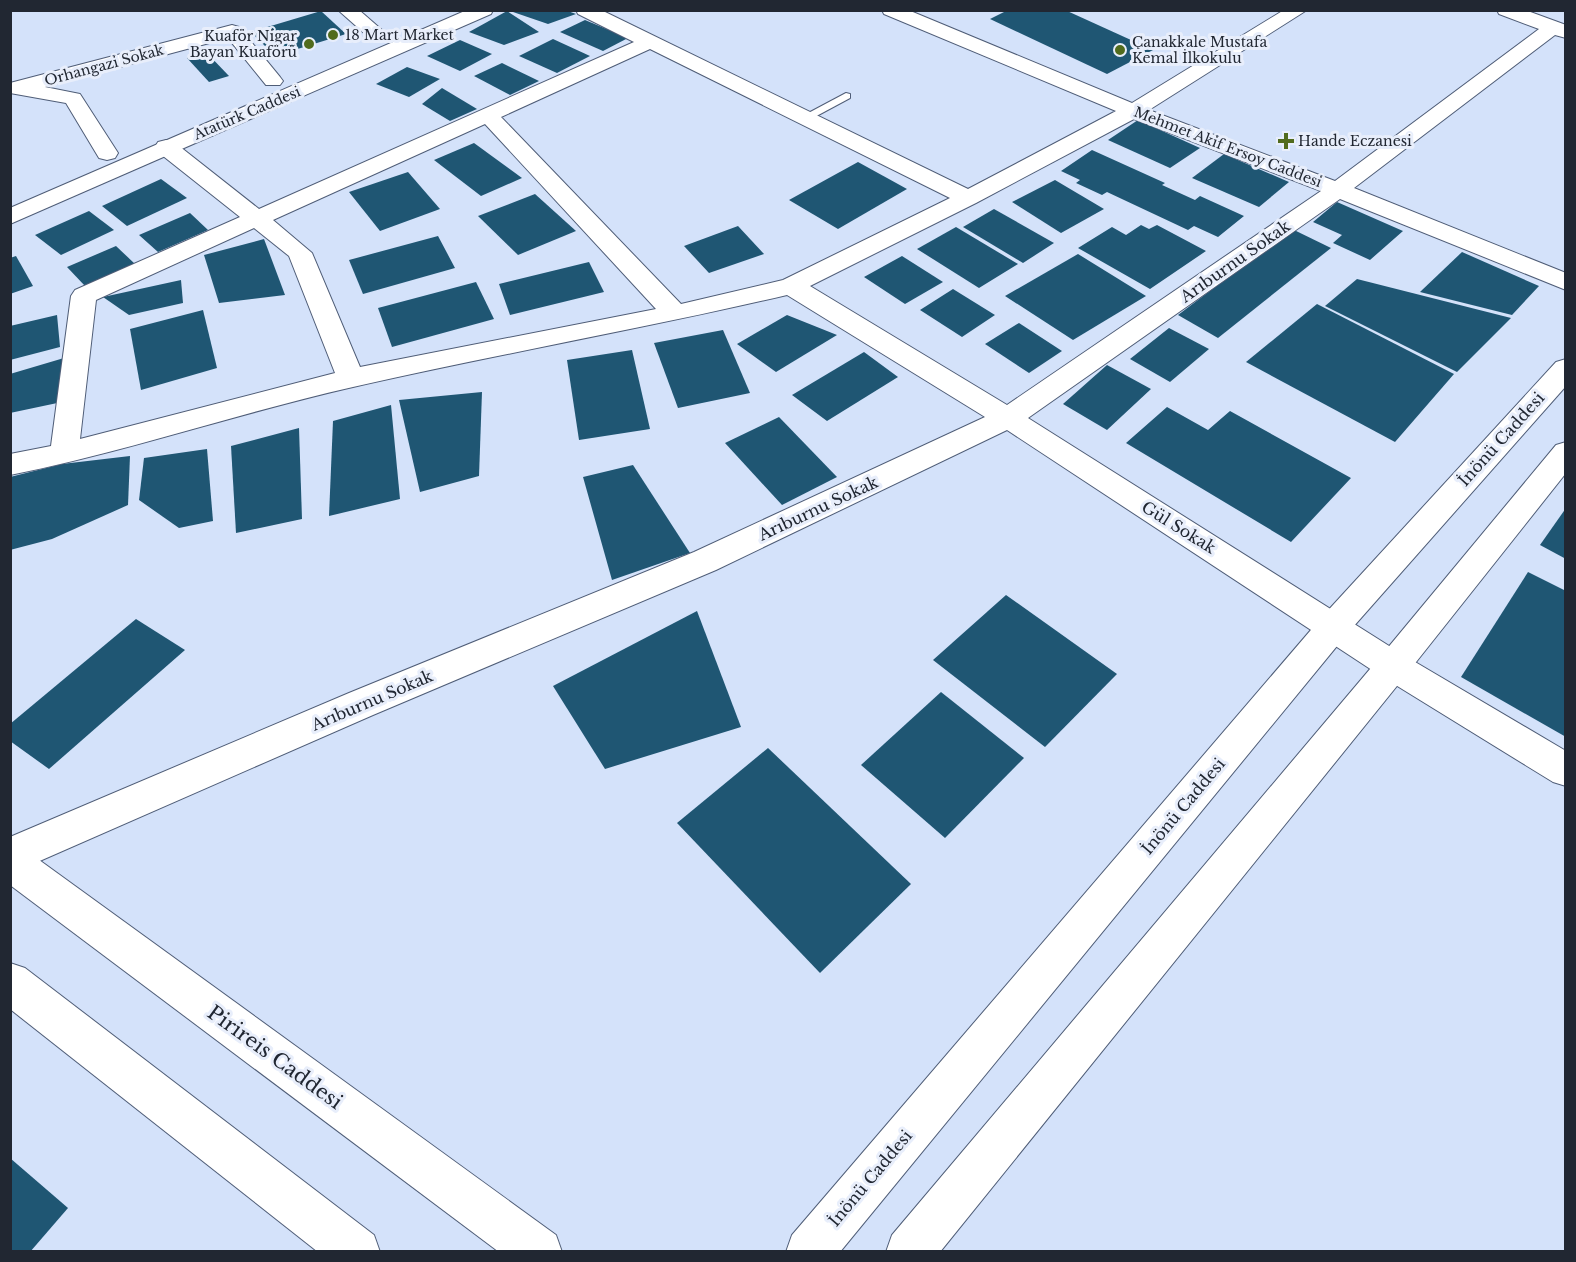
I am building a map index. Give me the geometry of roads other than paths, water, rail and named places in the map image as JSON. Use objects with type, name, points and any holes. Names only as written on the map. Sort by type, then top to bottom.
[{"type":"main road","points":[[347,10],[380,37]]},
{"type":"main road","name":"Atatürk Caddesi","points":[[21,190],[444,10]]},
{"type":"main road","name":"Atatürk Caddesi","points":[[10,217],[484,10]]},
{"type":"main road","points":[[585,10],[968,198]]},
{"type":"main road","name":"Mehmet Akif Ersoy Caddesi","points":[[891,10],[934,20],[1133,111],[1338,190],[1566,282]]},
{"type":"main road","points":[[10,465],[64,454],[351,378],[791,286],[968,198],[1133,111],[1298,10]]},
{"type":"main road","points":[[1506,10],[1559,30]]},
{"type":"main road","name":"Arıburnu Sokak","points":[[10,856],[361,704],[705,561],[1008,418],[1338,190],[1559,30]]},
{"type":"main road","name":"Orhangazi Sokak","points":[[14,83],[232,31],[273,81]]},
{"type":"main road","points":[[64,454],[84,296],[650,42]]},
{"type":"main road","points":[[14,83],[73,98],[107,153]]},
{"type":"main road","points":[[488,115],[675,312]]},
{"type":"main road","points":[[166,147],[300,253],[351,378]]},
{"type":"main road","name":"Gül Sokak","points":[[791,286],[1008,418],[1393,666],[1566,770]]},
{"type":"main road","name":"İnönü Caddesi","points":[[809,1251],[1334,626],[1566,368]]},
{"type":"main road","points":[[909,1251],[1393,666],[1566,452]]},
{"type":"main road","name":"Pirireis Caddesi","points":[[10,862],[539,1251]]},
{"type":"main road","points":[[10,983],[357,1251]]},
{"type":"lane","points":[[805,118],[846,96]]},
{"type":"place","name":"18 Mart Market","points":[[333,35]]},
{"type":"place","name":"Kuaför Nigar Bayan Kuaförü","points":[[309,44]]},
{"type":"place","name":"Çanakkale Mustafa Kemal İlkokulu","points":[[1120,50]]},
{"type":"place","name":"Hande Eczanesi","points":[[1286,141]]}]
